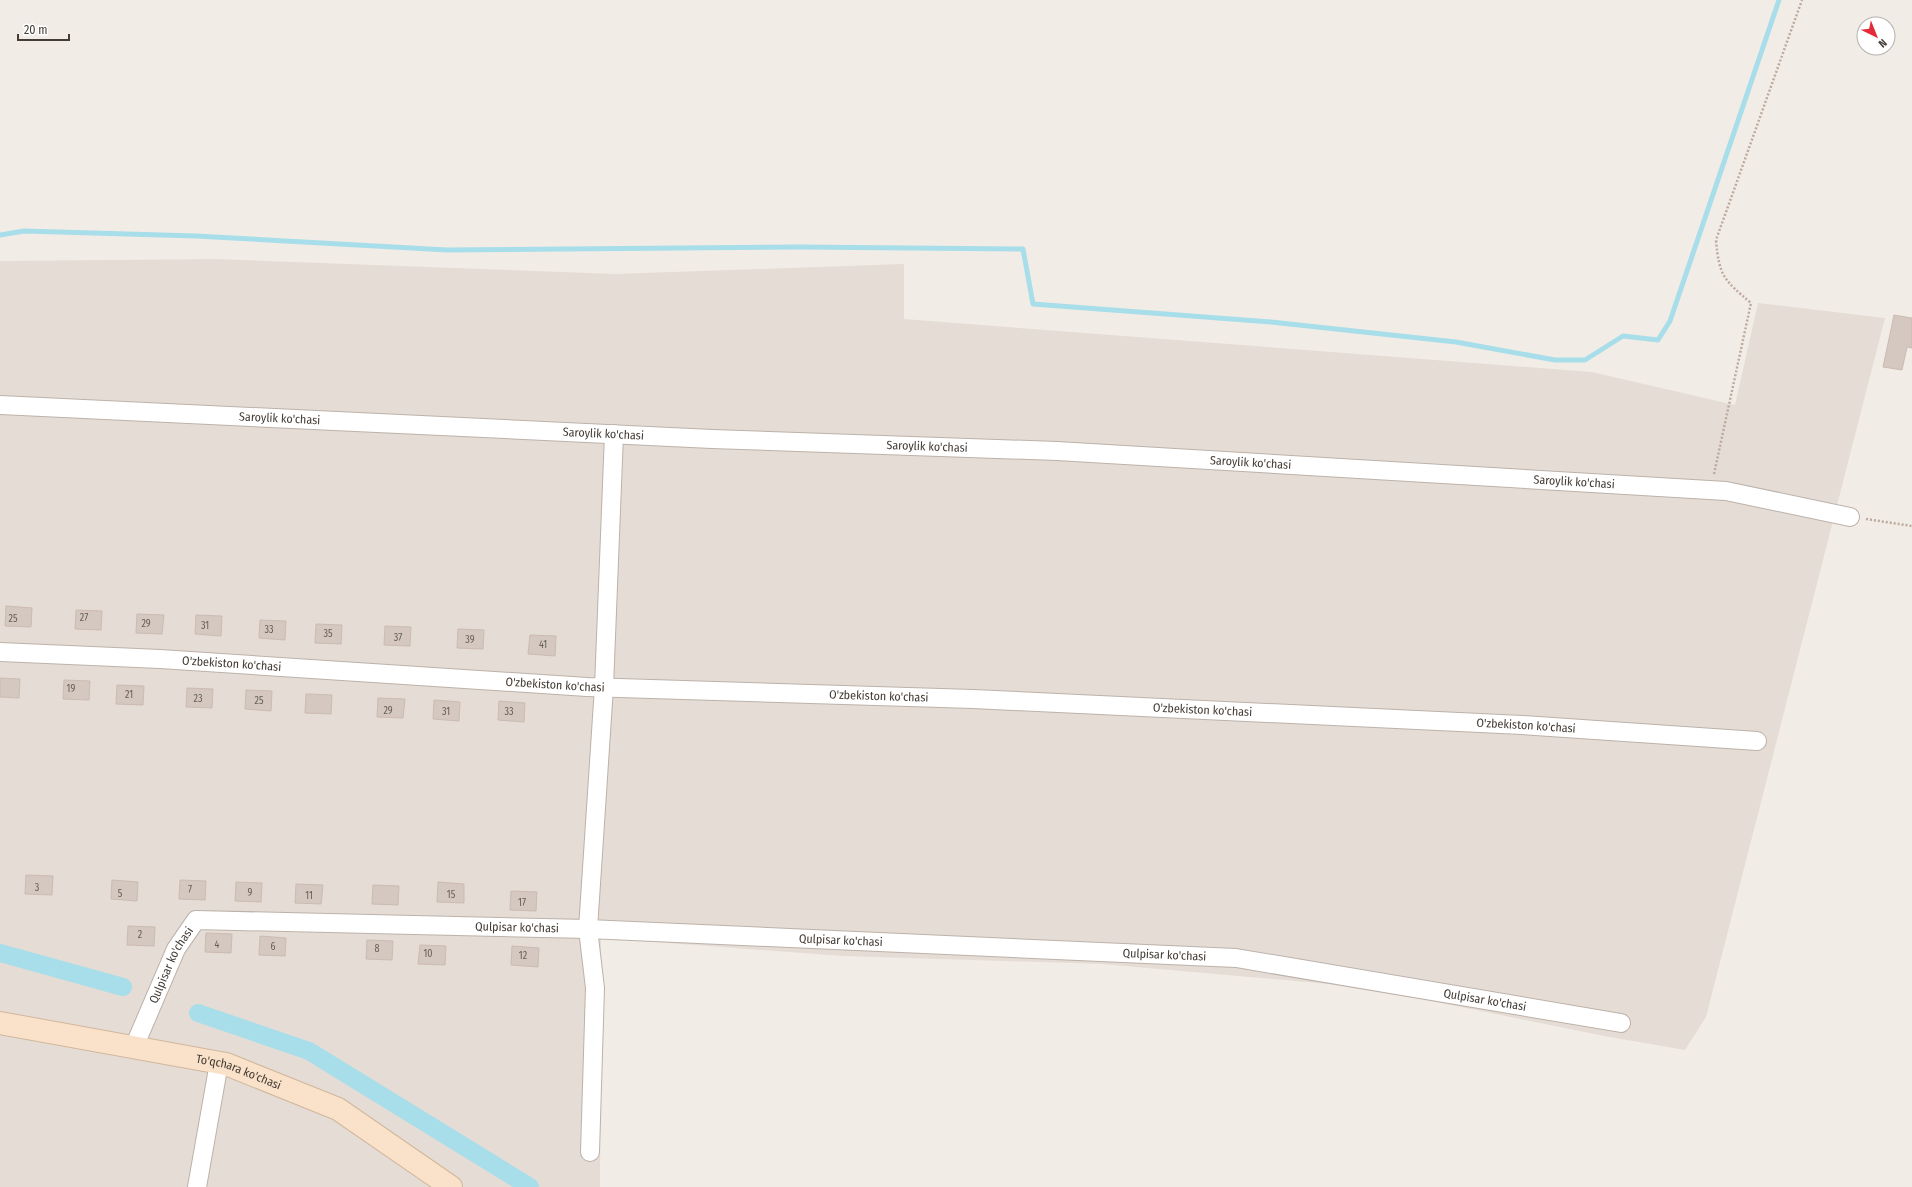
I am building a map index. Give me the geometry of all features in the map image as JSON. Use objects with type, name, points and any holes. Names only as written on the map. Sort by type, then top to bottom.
[{"type":"street","name":"Saroylik ko'chasi","points":[[0,404],[614,434],[1057,451],[1710,490],[1726,491],[1850,517]]},
{"type":"street","points":[[590,1152],[595,988],[588,929],[604,687],[614,434]]},
{"type":"street","name":"O'zbekiston ko'chasi","points":[[0,652],[160,659],[604,687],[973,699],[1522,725],[1757,741]]},
{"type":"street","name":"Qulpisar ko'chasi","points":[[134,1048],[176,949],[196,920],[588,929],[1236,958],[1621,1023]]},
{"type":"street","name":"To'qchara ko'chasi","points":[[0,1023],[219,1063],[338,1109],[451,1187]]},
{"type":"street","points":[[197,1187],[219,1063]]},
{"type":"path","points":[[1710,490],[1751,303],[1728,284],[1718,264],[1716,240],[1802,0]]},
{"type":"path","points":[[1850,517],[1912,526]]},
{"type":"shaded area","points":[[216,259],[615,274],[904,264],[904,319],[1592,372],[1735,405],[1758,303],[1885,318],[1706,1017],[1685,1050],[1604,1036],[1362,987],[1102,964],[842,956],[601,938],[600,1187],[0,1187],[0,261]]},
{"type":"building","points":[[1894,315],[1912,318],[1912,348],[1907,347],[1902,370],[1883,367]]},
{"type":"building","points":[[6,606],[32,608],[31,627],[5,626]]},
{"type":"building","points":[[76,610],[102,611],[101,630],[75,629]]},
{"type":"building","points":[[137,614],[164,615],[162,634],[136,633]]},
{"type":"building","points":[[196,615],[222,616],[221,636],[195,634]]},
{"type":"building","points":[[260,620],[286,621],[285,640],[259,638]]},
{"type":"building","points":[[316,624],[342,625],[341,644],[315,643]]},
{"type":"building","points":[[385,626],[411,627],[410,646],[384,645]]},
{"type":"building","points":[[458,629],[484,630],[483,649],[457,648]]},
{"type":"building","points":[[530,635],[556,636],[555,656],[528,654]]},
{"type":"building","points":[[0,678],[20,679],[19,698],[0,697]]},
{"type":"building","points":[[64,680],[90,681],[89,700],[63,699]]},
{"type":"building","points":[[117,685],[144,686],[143,705],[116,704]]},
{"type":"building","points":[[187,688],[213,689],[212,708],[186,707]]},
{"type":"building","points":[[246,690],[272,691],[271,711],[245,709]]},
{"type":"building","points":[[306,694],[332,695],[331,714],[305,713]]},
{"type":"building","points":[[378,698],[405,699],[403,718],[377,717]]},
{"type":"building","points":[[434,700],[460,702],[459,721],[433,719]]},
{"type":"building","points":[[499,701],[525,703],[524,722],[498,720]]},
{"type":"building","points":[[26,875],[53,876],[52,895],[25,894]]},
{"type":"building","points":[[112,880],[138,882],[137,901],[111,899]]},
{"type":"building","points":[[180,880],[206,881],[205,900],[179,899]]},
{"type":"building","points":[[236,882],[262,883],[261,902],[235,901]]},
{"type":"building","points":[[438,882],[464,884],[464,903],[437,902]]},
{"type":"building","points":[[296,884],[323,885],[321,904],[295,903]]},
{"type":"building","points":[[373,885],[399,886],[398,905],[372,904]]},
{"type":"building","points":[[511,891],[537,892],[536,911],[510,910]]},
{"type":"building","points":[[128,926],[155,927],[154,946],[127,945]]},
{"type":"building","points":[[206,933],[232,934],[231,953],[205,952]]},
{"type":"building","points":[[260,936],[286,938],[285,956],[259,955]]},
{"type":"building","points":[[367,940],[393,941],[392,960],[366,959]]},
{"type":"building","points":[[420,945],[446,946],[445,965],[418,964]]},
{"type":"building","points":[[512,946],[539,948],[538,967],[511,965]]},
{"type":"waterway","points":[[0,235],[24,231],[196,236],[447,250],[801,247],[1023,249],[1033,304],[1271,322],[1456,342],[1555,360],[1585,360],[1623,336],[1658,340],[1670,321],[1779,0]]},
{"type":"waterway","points":[[0,953],[123,987]]},
{"type":"waterway","points":[[198,1013],[309,1051],[530,1187]]}]
